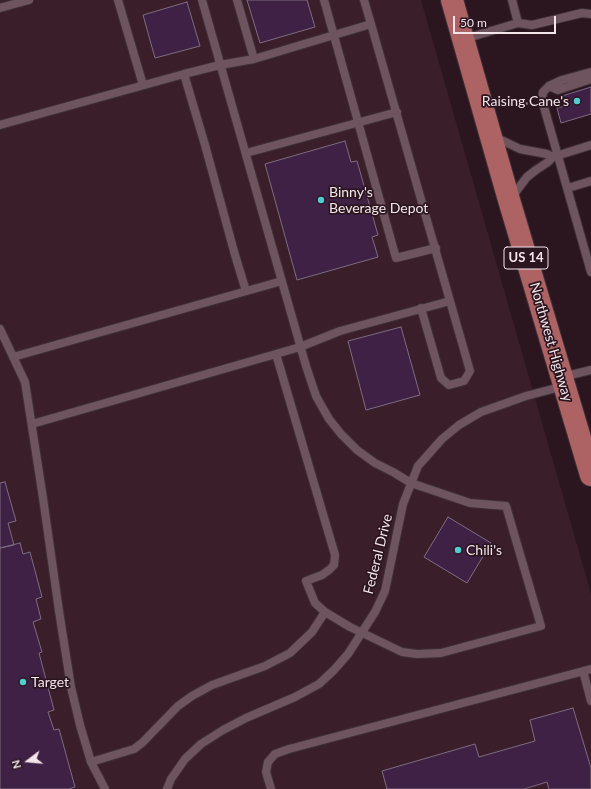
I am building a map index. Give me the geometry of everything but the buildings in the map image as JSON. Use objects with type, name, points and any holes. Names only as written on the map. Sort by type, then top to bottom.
[{"type":"main road","name":"Northwest Highway","points":[[452,0],[509,200],[590,467]]},
{"type":"lane","points":[[0,8],[28,0]]},
{"type":"lane","points":[[118,0],[143,85]]},
{"type":"lane","points":[[202,0],[300,347],[316,396],[329,419],[341,434],[357,450],[375,463],[411,483],[470,503],[506,506],[541,626],[442,653],[416,654],[402,652],[350,627],[325,612],[315,603],[306,581],[322,575],[329,570],[334,565],[335,555],[276,354]]},
{"type":"lane","points":[[237,0],[254,59]]},
{"type":"lane","points":[[324,0],[396,258],[436,248]]},
{"type":"lane","points":[[364,0],[470,371],[464,381],[449,385],[441,378],[421,308]]},
{"type":"lane","points":[[512,0],[518,23]]},
{"type":"lane","points":[[464,39],[518,23],[532,25],[582,13],[591,14]]},
{"type":"lane","points":[[0,125],[184,74],[220,65],[254,59],[371,24]]},
{"type":"lane","points":[[591,72],[562,80],[549,86],[544,92],[542,100],[555,156],[588,246],[591,272]]},
{"type":"lane","points":[[184,74],[246,291]]},
{"type":"lane","points":[[549,86],[558,90],[591,79]]},
{"type":"lane","points":[[246,153],[397,112]]},
{"type":"lane","points":[[490,135],[520,148],[555,156]]},
{"type":"lane","points":[[509,200],[527,177],[555,156],[591,145]]},
{"type":"lane","points":[[568,188],[591,181]]},
{"type":"lane","points":[[13,357],[282,281]]},
{"type":"lane","points":[[32,424],[300,347],[340,331],[450,301]]},
{"type":"lane","points":[[0,329],[25,382],[71,687],[91,762],[104,789]]},
{"type":"lane","name":"Federal Drive","points":[[167,789],[171,779],[185,759],[201,744],[246,718],[295,697],[319,684],[348,654],[375,612],[385,591],[403,504],[418,466],[442,439],[459,425],[481,412],[563,382],[591,370]]},
{"type":"lane","points":[[91,762],[134,749],[142,743],[178,706],[212,685],[265,666],[290,653],[312,632],[325,612]]},
{"type":"lane","points":[[271,789],[266,772],[268,762],[275,754],[289,749],[587,670],[591,701]]},
{"type":"path","points":[[518,106],[542,100]]},
{"type":"shaded area","points":[[0,0],[421,0],[591,594],[591,789],[0,789]]},
{"type":"place","name":"Raising Cane's","points":[[577,101]]},
{"type":"place","name":"Binny's Beverage Depot","points":[[321,200]]},
{"type":"place","name":"Chili's","points":[[458,550]]},
{"type":"place","name":"Target","points":[[23,682]]}]
